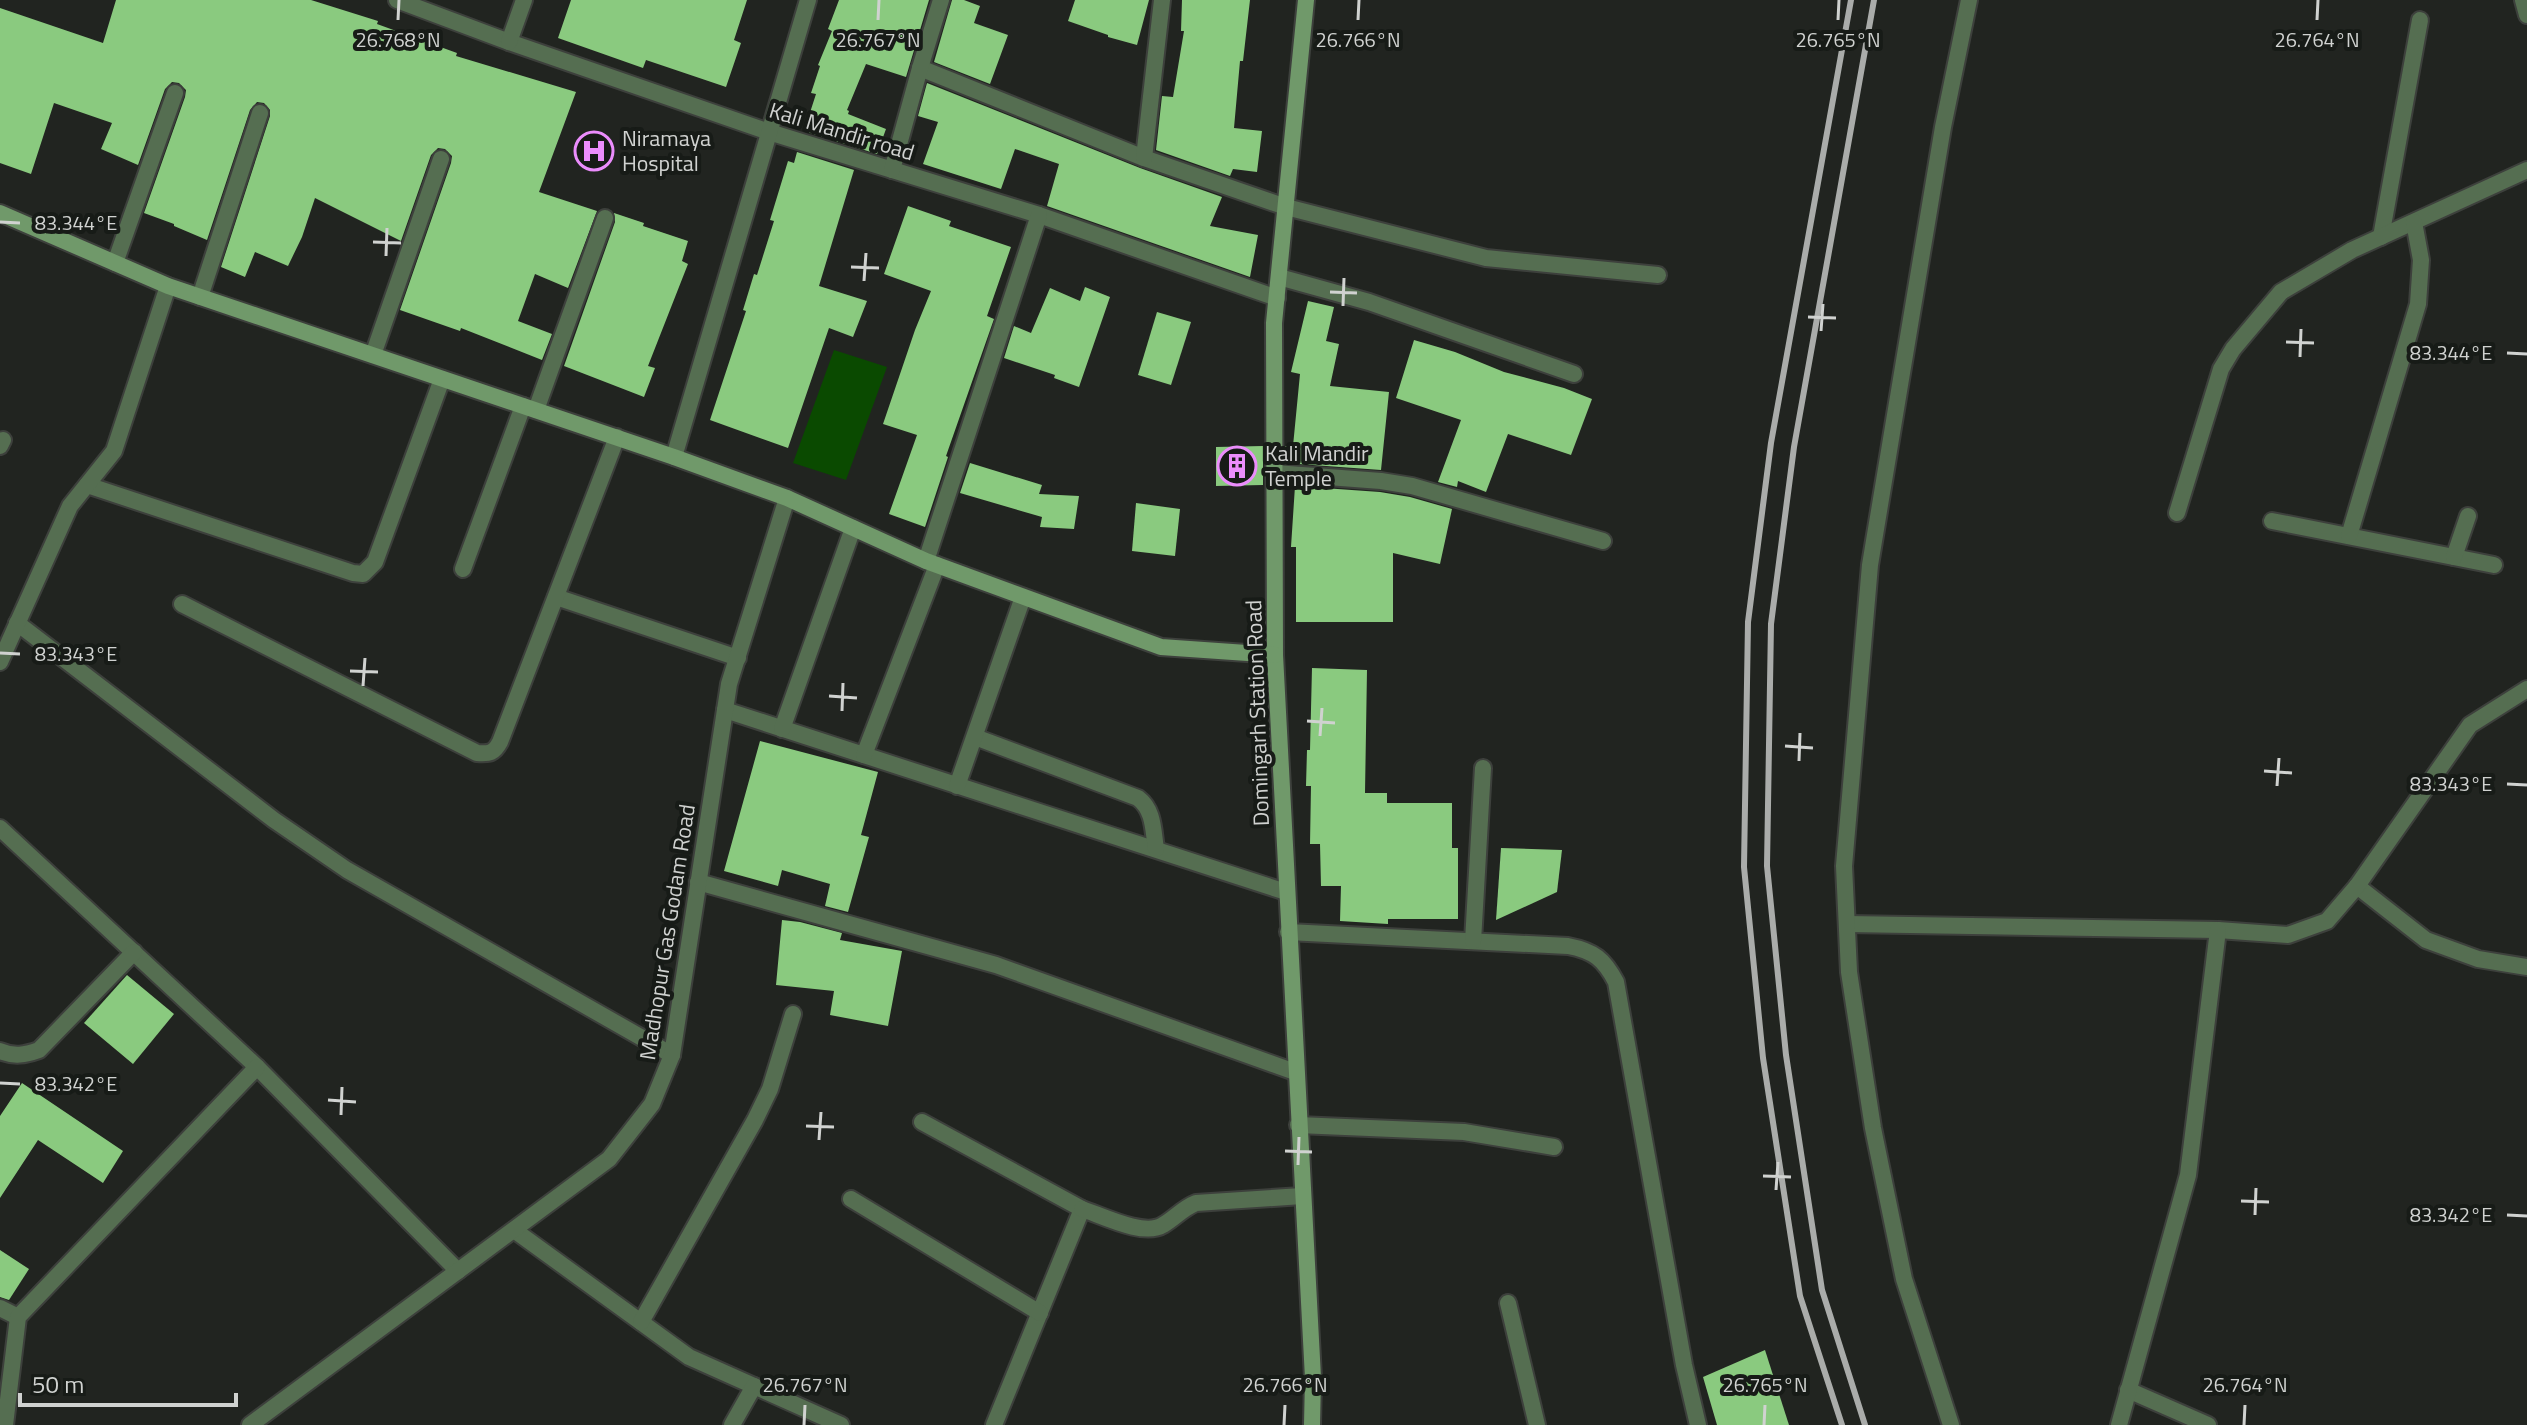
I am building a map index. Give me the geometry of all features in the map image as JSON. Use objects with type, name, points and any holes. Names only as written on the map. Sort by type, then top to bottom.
[{"type":"street","name":"Kali Mandir road","points":[[397,0],[769,132],[1039,215],[1277,298]]},
{"type":"street","points":[[509,42],[524,0]]},
{"type":"street","points":[[674,457],[808,0]]},
{"type":"street","points":[[892,170],[941,0]]},
{"type":"street","points":[[1144,158],[1162,0]]},
{"type":"street","name":"Domingarh Station Road","points":[[1306,0],[1274,323],[1275,655],[1313,1378],[1312,1425]]},
{"type":"street","points":[[1951,1425],[1901,1264],[1873,1128],[1849,972],[1844,866],[1870,565],[1943,127],[1969,0]]},
{"type":"street","points":[[2523,0],[2527,15]]},
{"type":"street","points":[[2381,237],[2420,20]]},
{"type":"street","points":[[920,68],[1144,158],[1286,207],[1486,258],[1658,275]]},
{"type":"street","points":[[115,263],[175,93]]},
{"type":"street","points":[[200,297],[260,113]]},
{"type":"street","points":[[373,355],[441,159]]},
{"type":"street","points":[[2177,513],[2221,369],[2233,349],[2281,292],[2352,250],[2527,170]]},
{"type":"street","points":[[0,213],[168,286],[617,437],[787,498],[931,563],[1161,647],[1275,655]]},
{"type":"street","points":[[864,755],[931,563],[1039,215]]},
{"type":"street","points":[[463,569],[605,218]]},
{"type":"street","points":[[2349,536],[2418,304],[2421,260],[2414,222]]},
{"type":"street","points":[[1279,277],[1369,302],[1574,374]]},
{"type":"street","points":[[0,662],[70,506],[114,451],[168,286]]},
{"type":"street","points":[[87,485],[363,574],[375,562],[442,379]]},
{"type":"street","points":[[182,604],[477,753],[488,754],[495,751],[500,742],[617,437]]},
{"type":"street","points":[[1275,473],[1412,486],[1603,541]]},
{"type":"street","name":"Madhopur Gas Godam Road","points":[[259,1423],[609,1159],[652,1104],[672,1055],[729,684],[787,498]]},
{"type":"street","points":[[2454,557],[2468,516]]},
{"type":"street","points":[[2272,521],[2494,565]]},
{"type":"street","points":[[782,729],[853,528]]},
{"type":"street","points":[[556,597],[738,658]]},
{"type":"street","points":[[957,786],[1023,597]]},
{"type":"street","points":[[17,623],[274,820],[347,870],[672,1055]]},
{"type":"street","points":[[1847,924],[2218,930],[2288,935],[2327,921],[2357,886],[2470,725],[2527,689]]},
{"type":"street","points":[[725,710],[1286,892]]},
{"type":"street","points":[[975,737],[1138,798],[1151,814],[1156,849]]},
{"type":"street","points":[[1473,941],[1483,768]]},
{"type":"street","points":[[0,828],[257,1067],[458,1271]]},
{"type":"street","points":[[698,882],[996,965],[1295,1072]]},
{"type":"street","points":[[2357,886],[2426,940],[2478,959],[2527,967]]},
{"type":"street","points":[[2119,1425],[2188,1175],[2218,930]]},
{"type":"street","points":[[1288,932],[1573,947],[1595,955],[1607,964],[1616,982],[1684,1365],[1698,1425]]},
{"type":"street","points":[[0,1051],[23,1055],[39,1050],[134,952]]},
{"type":"street","points":[[641,1322],[755,1120],[770,1089],[793,1014]]},
{"type":"street","points":[[5,1425],[18,1317],[257,1067]]},
{"type":"street","points":[[922,1122],[1082,1209],[1144,1230],[1162,1226],[1196,1203],[1302,1196]]},
{"type":"street","points":[[1298,1125],[1464,1132],[1554,1147]]},
{"type":"street","points":[[851,1199],[1040,1313]]},
{"type":"street","points":[[994,1425],[1082,1209]]},
{"type":"street","points":[[514,1230],[689,1357],[841,1425]]},
{"type":"street","points":[[1508,1303],[1537,1425]]},
{"type":"street","points":[[0,1308],[18,1317]]},
{"type":"street","points":[[732,1425],[754,1386]]},
{"type":"street","points":[[2128,1390],[2208,1425]]},
{"type":"green space","points":[[834,350],[887,367],[846,480],[793,463]]},
{"type":"building","points":[[116,0],[311,0],[378,21],[377,24],[457,53],[456,56],[576,92],[539,192],[597,211],[568,288],[535,274],[518,321],[552,334],[542,360],[461,328],[460,331],[400,310],[451,163],[452,156],[445,149],[438,148],[431,155],[401,241],[315,198],[288,266],[255,252],[245,277],[221,267],[270,116],[270,110],[264,103],[257,102],[250,110],[207,240],[144,213],[185,97],[186,90],[179,83],[172,82],[165,89],[138,165],[101,149],[112,123],[54,103],[31,174],[0,163],[0,8],[103,43]]},
{"type":"building","points":[[571,0],[747,0],[734,40],[741,43],[726,87],[646,60],[643,68],[558,38]]},
{"type":"building","points":[[839,0],[929,0],[906,77],[866,64],[847,110],[848,114],[886,129],[877,154],[804,131],[816,94],[811,93],[818,65],[832,31],[828,29]]},
{"type":"building","points":[[952,0],[964,0],[980,6],[974,23],[1008,35],[990,84],[934,62]]},
{"type":"building","points":[[1075,0],[1149,0],[1137,45],[1068,21]]},
{"type":"building","points":[[1182,0],[1250,0],[1234,128],[1262,131],[1257,172],[1233,169],[1230,176],[1156,150],[1162,96],[1173,97],[1184,31],[1181,31]]},
{"type":"building","points":[[927,83],[1140,168],[1222,197],[1210,226],[1258,235],[1250,277],[1047,206],[1059,164],[1015,149],[1001,189],[923,164],[938,122],[918,116]]},
{"type":"building","points":[[797,152],[854,170],[819,286],[867,301],[853,337],[829,328],[788,448],[710,420],[746,311],[743,310],[754,274],[757,275],[774,221],[770,220],[788,161],[794,163]]},
{"type":"building","points":[[908,206],[951,221],[949,226],[1011,247],[987,316],[994,319],[946,456],[925,527],[889,514],[917,435],[883,424],[931,291],[884,274]]},
{"type":"building","points":[[614,213],[688,241],[682,261],[688,264],[648,366],[655,368],[644,397],[564,366],[615,222]]},
{"type":"building","points":[[1085,287],[1110,297],[1079,387],[1054,378],[1055,375],[1004,358],[1014,326],[1031,333],[1050,288],[1080,301]]},
{"type":"building","points":[[1308,301],[1334,307],[1326,341],[1339,344],[1330,386],[1389,392],[1381,470],[1285,463],[1285,446],[1293,446],[1300,374],[1291,372]]},
{"type":"building","points":[[1157,312],[1191,322],[1171,385],[1138,375]]},
{"type":"building","points":[[1414,340],[1592,399],[1571,455],[1508,434],[1486,492],[1458,481],[1457,487],[1438,482],[1461,420],[1396,398]]},
{"type":"building","name":"Kali Mandir Temple","points":[[1263,446],[1263,485],[1216,486],[1216,447]]},
{"type":"building","points":[[970,463],[1042,485],[1039,494],[1079,496],[1074,529],[1040,527],[1042,517],[960,493]]},
{"type":"building","points":[[1295,486],[1380,492],[1452,509],[1440,564],[1393,553],[1393,622],[1296,622],[1296,547],[1291,547]]},
{"type":"building","points":[[1136,503],[1180,509],[1175,556],[1132,551]]},
{"type":"building","points":[[1312,668],[1367,670],[1365,793],[1387,793],[1387,803],[1452,803],[1452,848],[1458,848],[1458,919],[1388,919],[1388,924],[1340,921],[1341,886],[1321,886],[1320,844],[1310,844],[1311,786],[1306,786]]},
{"type":"building","points":[[760,741],[878,772],[861,835],[869,837],[848,912],[825,906],[830,884],[782,870],[778,886],[724,871]]},
{"type":"building","points":[[1501,848],[1562,850],[1557,892],[1496,920]]},
{"type":"building","points":[[782,920],[842,933],[840,940],[902,951],[888,1026],[830,1015],[834,991],[776,985]]},
{"type":"building","points":[[127,975],[174,1014],[133,1064],[84,1023]]},
{"type":"building","points":[[22,1083],[123,1151],[103,1183],[38,1140],[0,1198],[0,1116]]},
{"type":"building","points":[[0,1250],[29,1269],[9,1300],[0,1297]]},
{"type":"building","points":[[1765,1350],[1789,1425],[1717,1425],[1703,1377]]},
{"type":"railway","points":[[1842,1425],[1800,1296],[1763,1058],[1744,867],[1748,622],[1771,443],[1851,0]]},
{"type":"railway","points":[[1865,1425],[1822,1290],[1786,1055],[1767,866],[1771,624],[1794,447],[1874,0]]},
{"type":"place","name":"Niramaya Hospital","points":[[594,151]]},
{"type":"place","name":"Kali Mandir Temple","points":[[1237,466]]}]
